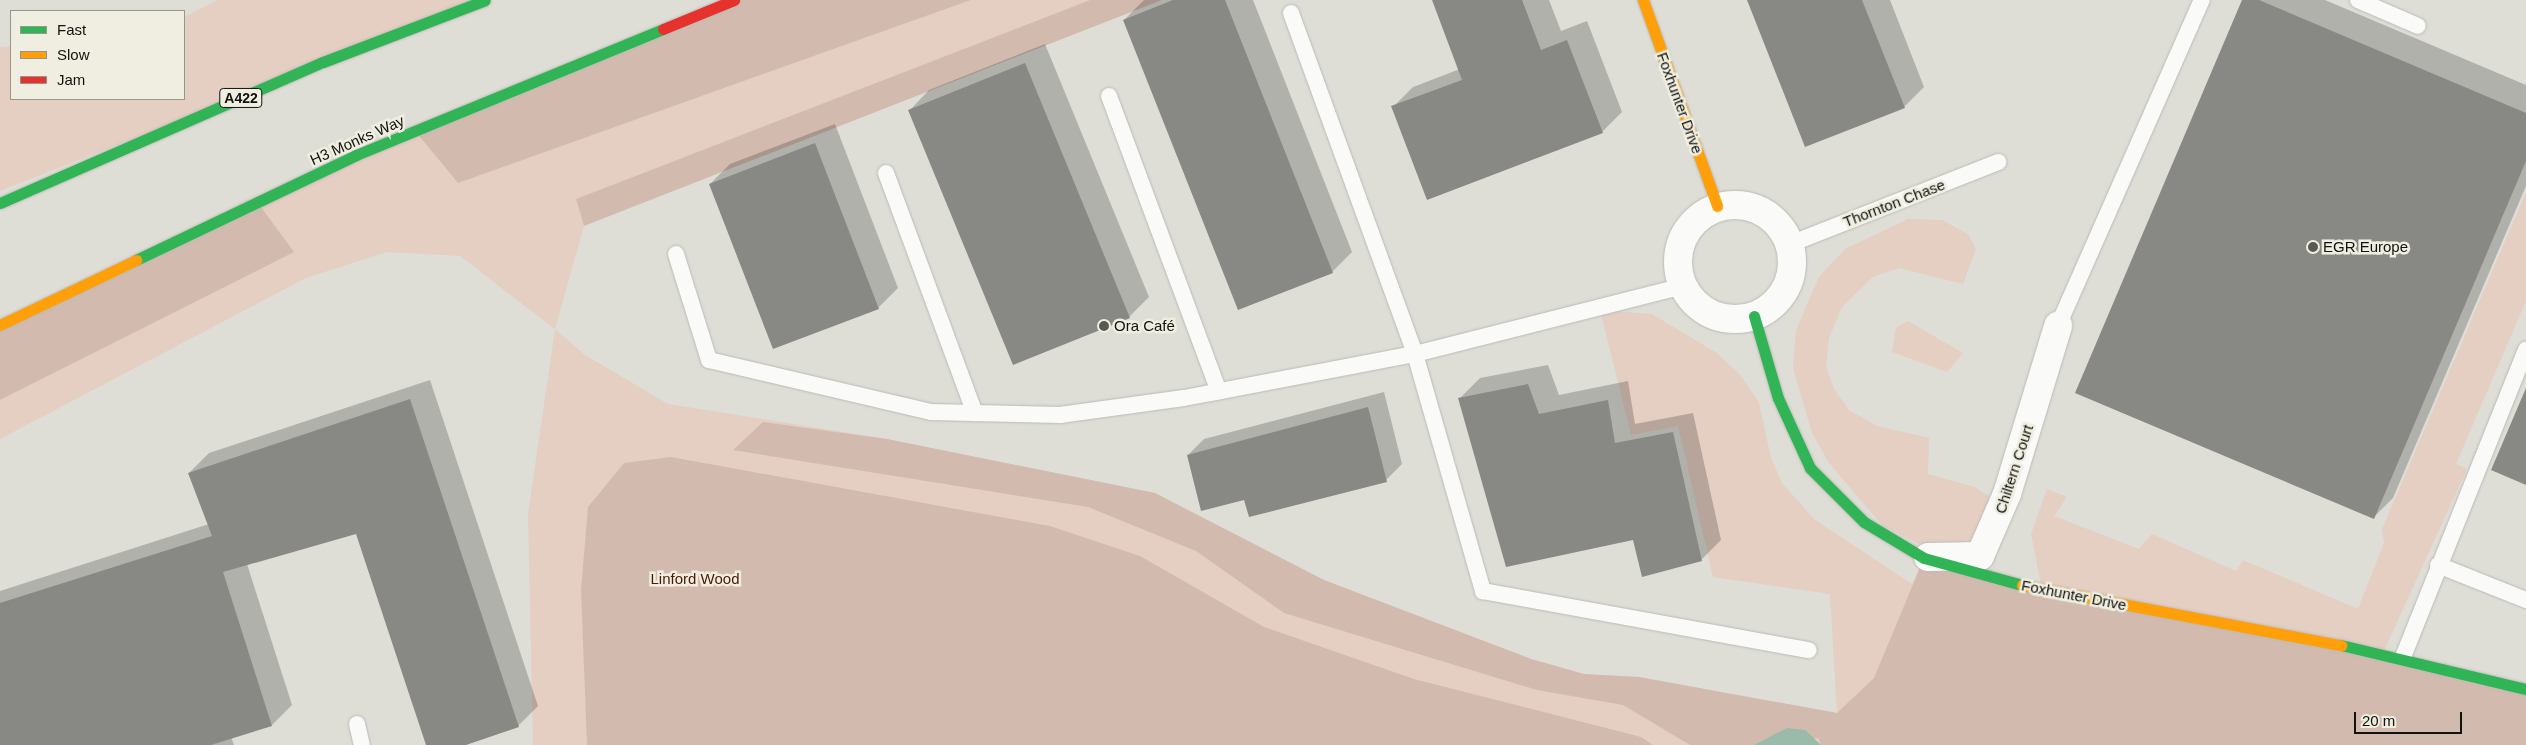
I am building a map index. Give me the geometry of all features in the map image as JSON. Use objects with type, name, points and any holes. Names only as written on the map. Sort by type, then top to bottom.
[{"type":"main road","name":"A422","points":[[0,203],[323,62],[485,0]]},
{"type":"main road","name":"H3 Monks Way","points":[[0,325],[356,156],[734,0]]},
{"type":"main road","name":"Foxhunter Drive","points":[[1644,0],[1716,206]]},
{"type":"main road","name":"Foxhunter Drive","points":[[1754,316],[1778,398],[1810,468],[1864,522],[1924,558],[1987,578],[2403,657],[2526,689]]},
{"type":"street","points":[[1716,206],[1754,208],[1777,224],[1790,244],[1792,270],[1783,294],[1754,316],[1730,319],[1701,310],[1684,286],[1677,267],[1682,239],[1700,216],[1716,206]]},
{"type":"street","name":"Chiltern Court","points":[[1924,558],[1980,556],[2007,494],[2058,326]]},
{"type":"lane","points":[[2058,326],[2202,0]]},
{"type":"lane","points":[[2358,0],[2418,26]]},
{"type":"lane","points":[[1291,13],[1415,354],[1483,591],[1809,650]]},
{"type":"lane","points":[[1109,96],[1219,391]]},
{"type":"lane","name":"Thornton Chase","points":[[1790,244],[1998,162]]},
{"type":"lane","points":[[886,173],[974,413]]},
{"type":"lane","points":[[676,254],[709,360],[931,412],[1060,415],[1219,391],[1415,354],[1684,286]]},
{"type":"lane","points":[[2403,657],[2438,565],[2526,350]]},
{"type":"lane","points":[[2438,565],[2526,600]]},
{"type":"lane","points":[[357,724],[362,745]]},
{"type":"green space","points":[[218,0],[485,0],[0,191],[0,47],[10,46],[10,100],[185,100],[185,16]]},
{"type":"green space","points":[[734,0],[971,0],[458,183],[415,131]]},
{"type":"green space","points":[[971,0],[1090,0],[576,199],[584,226],[555,329],[460,256],[387,252],[306,278],[0,439],[0,400],[293,252],[258,203],[415,131],[458,183]]},
{"type":"green space","points":[[1090,0],[1162,0],[584,226],[576,199]]},
{"type":"green space","name":"Linford Wood","points":[[2526,192],[2526,301],[2456,464],[2467,469],[2383,653],[2526,745],[533,745],[528,514],[555,329],[585,355],[668,404],[887,439],[1155,493],[1324,580],[1531,659],[1584,674],[1639,677],[1837,713],[1830,594],[1713,577],[1678,426],[1631,435],[1600,310],[1652,314],[1717,353],[1742,377],[1759,403],[1771,458],[1782,483],[1815,520],[1912,584],[1924,558],[2042,589],[2031,534],[2047,489],[2067,497],[2054,516],[2139,549],[2152,534],[2236,571],[2243,560],[2358,609],[2384,543],[2382,529]]},
{"type":"green space","points":[[258,203],[294,252],[0,400],[0,325]]},
{"type":"green space","points":[[1908,219],[1942,220],[1968,234],[1976,249],[1963,284],[1899,268],[1873,277],[1842,307],[1829,338],[1826,366],[1834,389],[1849,410],[1877,426],[1929,438],[1928,474],[1975,487],[1990,497],[1993,510],[1976,538],[1958,546],[1925,547],[1882,525],[1829,463],[1812,433],[1793,368],[1796,330],[1819,277],[1845,249]]},
{"type":"green space","points":[[1908,321],[1963,353],[1947,372],[1892,352],[1896,328]]},
{"type":"green space","points":[[763,422],[887,439],[1155,493],[1324,580],[1531,659],[1584,674],[1639,677],[1837,713],[1874,678],[1924,558],[2526,689],[2526,745],[1821,745],[1818,738],[1754,745],[1690,745],[1623,705],[1537,690],[1284,613],[1196,551],[1088,507],[733,450]]},
{"type":"green space","points":[[671,457],[1050,526],[1140,556],[1264,627],[1414,679],[1641,737],[1653,745],[587,745],[581,590],[588,507],[624,463]]},
{"type":"shaded area","points":[[1787,728],[1805,730],[1821,745],[1754,745]]},
{"type":"building","points":[[1173,0],[1225,0],[1333,273],[1238,310],[1123,20]]},
{"type":"building","points":[[1432,0],[1522,0],[1541,50],[1567,40],[1603,133],[1427,200],[1391,106],[1462,80]]},
{"type":"building","points":[[1747,0],[1862,0],[1905,108],[1805,147]]},
{"type":"building","name":"EGR Europe","points":[[2242,0],[2259,0],[2526,113],[2526,161],[2374,519],[2075,393]]},
{"type":"building","points":[[1025,63],[1130,318],[1013,365],[908,110]]},
{"type":"building","points":[[815,143],[879,309],[773,349],[709,184]]},
{"type":"building","points":[[1528,384],[1539,414],[1608,400],[1615,443],[1673,432],[1702,561],[1642,577],[1633,540],[1506,567],[1458,398]]},
{"type":"building","points":[[2526,388],[2526,485],[2491,470]]},
{"type":"building","points":[[410,399],[519,727],[466,745],[426,745],[356,534],[223,572],[272,726],[211,745],[0,745],[0,603],[212,536],[188,473]]},
{"type":"building","points":[[1368,407],[1387,482],[1249,517],[1244,500],[1201,511],[1187,455]]},
{"type":"traffic: fast","points":[[0,203],[323,62],[485,0]]},
{"type":"traffic: fast","points":[[136,260],[356,155],[663,29]]},
{"type":"traffic: fast","points":[[1754,316],[1778,398],[1810,468],[1864,522],[1924,558],[2022,585]]},
{"type":"traffic: fast","points":[[2341,645],[2526,689]]},
{"type":"traffic: slow","points":[[1643,0],[1717,206]]},
{"type":"traffic: slow","points":[[0,325],[136,260]]},
{"type":"traffic: slow","points":[[2022,585],[2341,645]]},
{"type":"traffic: jam","points":[[663,29],[734,0]]},
{"type":"place","name":"EGR Europe","points":[[2313,247]]},
{"type":"place","name":"Ora Café","points":[[1104,326]]}]
